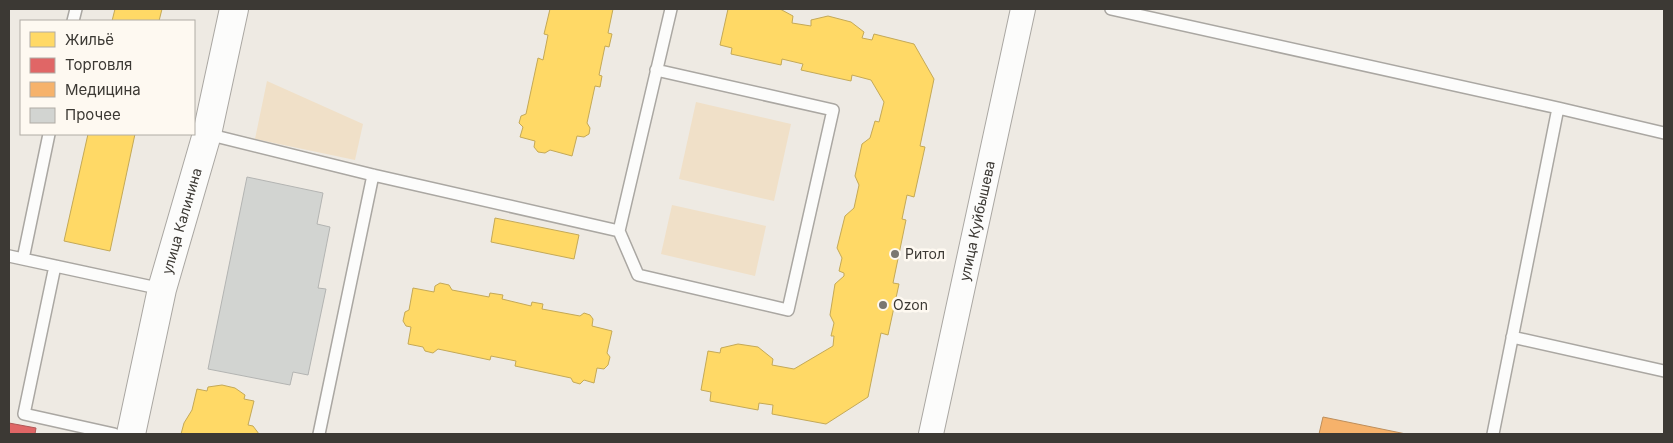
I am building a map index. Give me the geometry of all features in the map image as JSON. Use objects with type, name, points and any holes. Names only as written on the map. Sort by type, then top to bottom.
[{"type":"street","name":"улица Калинина","points":[[131,434],[162,289],[207,134],[234,9]]},
{"type":"street","name":"улица Куйбышева","points":[[931,434],[1023,9]]},
{"type":"lane","points":[[656,70],[833,110],[788,310],[638,275],[619,230],[656,70],[671,9]]},
{"type":"lane","points":[[1110,9],[1664,133]]},
{"type":"lane","points":[[1493,434],[1558,108]]},
{"type":"lane","points":[[207,134],[373,175],[619,230]]},
{"type":"lane","points":[[23,259],[50,135]]},
{"type":"lane","points":[[318,434],[373,175]]},
{"type":"lane","points":[[9,256],[162,289]]},
{"type":"lane","points":[[55,266],[24,414],[114,434]]},
{"type":"lane","points":[[1512,337],[1664,371]]},
{"type":"shaded area","points":[[267,81],[363,124],[355,160],[255,139]]},
{"type":"shaded area","points":[[696,102],[791,124],[774,201],[679,179]]},
{"type":"shaded area","points":[[672,205],[766,226],[755,276],[661,254]]},
{"type":"building: Жильё","points":[[115,9],[162,9],[159,20],[112,20]]},
{"type":"building: Жильё","points":[[550,9],[613,9],[608,33],[612,34],[609,47],[605,46],[599,75],[602,76],[600,87],[595,86],[587,123],[590,128],[589,134],[584,137],[577,136],[572,156],[550,150],[545,153],[538,152],[534,147],[535,141],[520,137],[523,127],[519,123],[521,116],[526,114],[538,58],[543,60],[548,35],[544,34]]},
{"type":"building: Жильё","points":[[728,9],[780,9],[793,16],[792,23],[811,26],[811,20],[828,16],[851,22],[864,32],[862,38],[872,40],[874,34],[914,44],[934,79],[920,146],[925,147],[914,197],[907,195],[902,219],[906,220],[893,283],[899,284],[888,335],[881,333],[868,397],[826,424],[772,414],[773,405],[759,403],[758,410],[710,401],[711,392],[701,390],[708,351],[720,353],[721,348],[738,344],[758,347],[773,359],[772,365],[794,369],[833,346],[834,336],[831,336],[834,323],[830,315],[835,284],[844,276],[844,273],[839,271],[842,258],[837,248],[845,216],[854,208],[859,185],[855,176],[862,144],[870,138],[875,121],[879,122],[884,102],[871,80],[852,75],[851,81],[801,70],[803,64],[782,59],[781,65],[731,54],[732,48],[720,45]]},
{"type":"building: Жильё","points":[[88,135],[135,135],[110,251],[64,241]]},
{"type":"building: Жильё","points":[[495,218],[579,235],[574,259],[491,242]]},
{"type":"building: Жильё","points":[[440,283],[449,285],[452,290],[489,297],[490,293],[503,295],[502,299],[531,306],[532,302],[543,304],[542,309],[580,316],[584,313],[590,315],[593,319],[592,326],[612,331],[607,353],[610,357],[608,365],[604,369],[597,368],[594,383],[584,380],[580,384],[573,382],[571,378],[515,366],[516,361],[491,356],[490,360],[438,349],[433,353],[425,351],[423,347],[408,344],[411,327],[406,326],[403,321],[405,312],[409,310],[413,288],[434,292],[435,286]]},
{"type":"building: Жильё","points":[[222,385],[235,388],[245,395],[244,399],[254,401],[248,425],[253,426],[259,434],[181,434],[184,423],[192,410],[197,389],[207,391],[208,387]]},
{"type":"building: Торговля","points":[[9,423],[36,428],[35,434],[9,434]]},
{"type":"building: Медицина","points":[[1323,417],[1406,434],[1319,434]]},
{"type":"building: Прочее","points":[[247,177],[323,193],[317,224],[330,227],[318,288],[326,289],[308,375],[293,372],[290,385],[208,369]]},
{"type":"place","name":"Ритол","points":[[895,254]]},
{"type":"place","name":"Ozon","points":[[883,305]]}]
